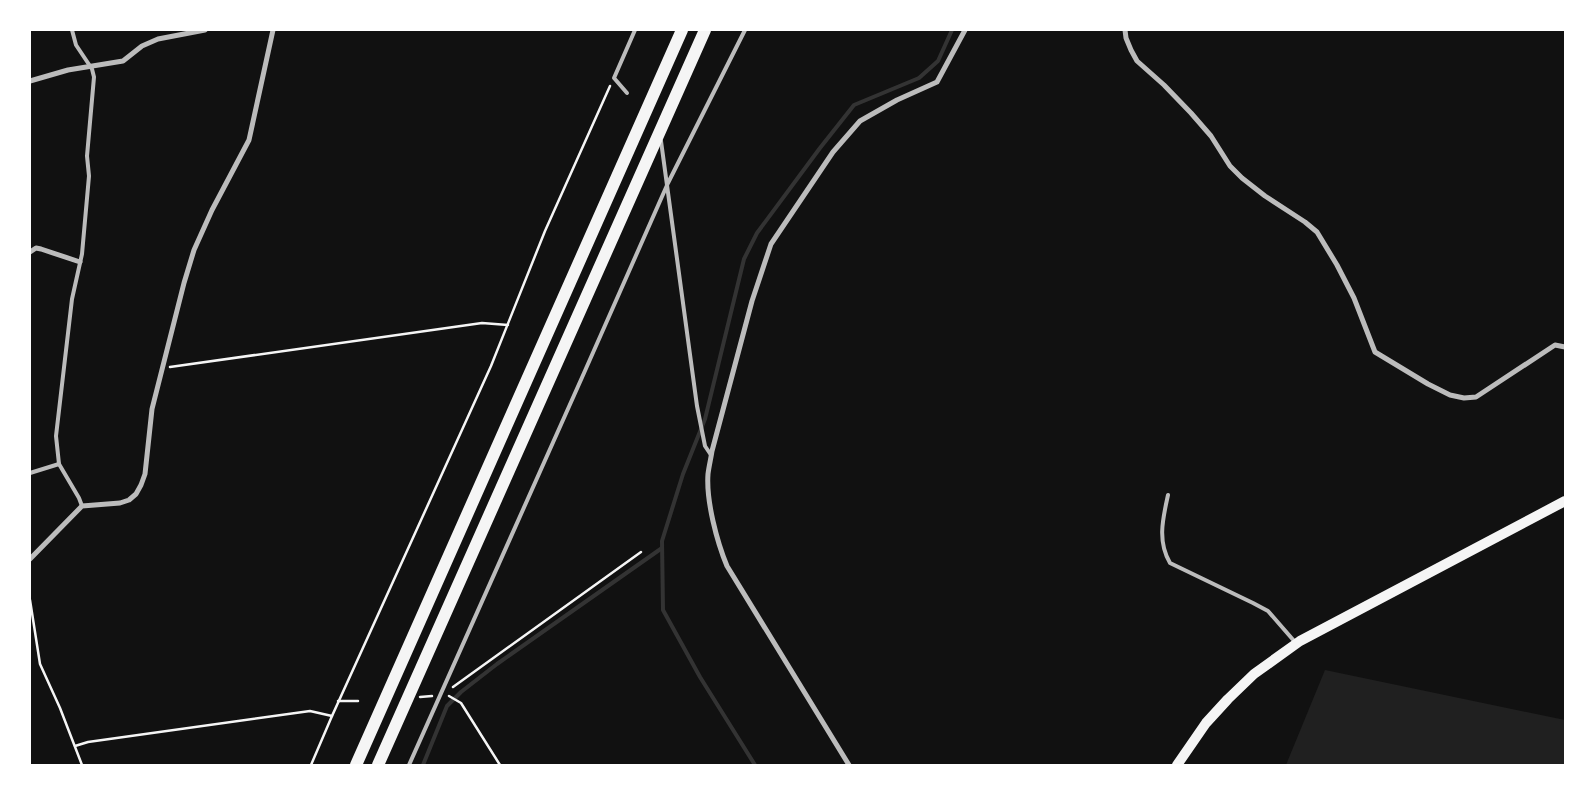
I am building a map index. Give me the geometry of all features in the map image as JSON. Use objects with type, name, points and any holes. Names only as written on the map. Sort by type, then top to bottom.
[{"type":"highway","points":[[642,121],[678,30]]},
{"type":"highway","points":[[356,765],[682,30]]},
{"type":"highway","points":[[661,134],[705,30]]},
{"type":"highway","points":[[378,765],[709,30]]},
{"type":"main road","points":[[1178,765],[1206,723],[1228,699],[1254,674],[1296,643],[1565,501]]},
{"type":"street","points":[[30,81],[68,70],[122,61],[142,46],[158,39],[205,30]]},
{"type":"street","points":[[30,559],[82,506],[120,503],[129,500],[138,489],[145,474],[152,409],[184,283],[194,250],[212,210],[250,140],[273,30]]},
{"type":"street","points":[[849,765],[727,566],[721,553],[709,499],[708,476],[711,455],[752,301],[771,244],[833,152],[860,121],[897,100],[937,82],[964,30]]},
{"type":"street","points":[[1125,30],[1130,50],[1138,61],[1191,113],[1236,172],[1265,196],[1305,222],[1321,236],[1354,298],[1375,352],[1428,384],[1450,395],[1464,398],[1476,397],[1555,345],[1565,347]]},
{"type":"street","points":[[30,252],[36,248],[80,262]]},
{"type":"lane","points":[[72,30],[76,46],[94,76],[87,156],[89,176],[80,262],[72,299],[56,436],[59,464],[82,506]]},
{"type":"lane","points":[[628,93],[614,78],[635,30]]},
{"type":"lane","points":[[409,765],[668,183],[745,30]]},
{"type":"lane","points":[[661,134],[697,406],[705,446],[711,455]]},
{"type":"lane","points":[[30,473],[59,464]]},
{"type":"lane","points":[[1168,495],[1162,529],[1164,550],[1170,563],[1268,611],[1296,643]]},
{"type":"path","points":[[311,765],[338,701],[479,393],[545,231],[614,78]]},
{"type":"path","points":[[163,368],[482,323],[508,325]]},
{"type":"path","points":[[440,695],[485,665],[641,552]]},
{"type":"path","points":[[30,600],[40,664],[60,708],[82,765]]},
{"type":"path","points":[[418,698],[440,695],[449,696],[461,703],[500,765]]},
{"type":"path","points":[[338,701],[358,701]]},
{"type":"path","points":[[75,746],[88,742],[310,711],[332,716]]},
{"type":"shaded area","points":[[1325,670],[1565,720],[1565,765],[1286,765]]},
{"type":"waterway","points":[[755,765],[700,677],[663,610],[662,541],[683,474],[705,419],[744,259],[757,233],[854,105],[919,78],[938,61],[952,30]]},
{"type":"waterway","points":[[423,765],[447,706],[461,692],[497,664],[662,548]]}]
